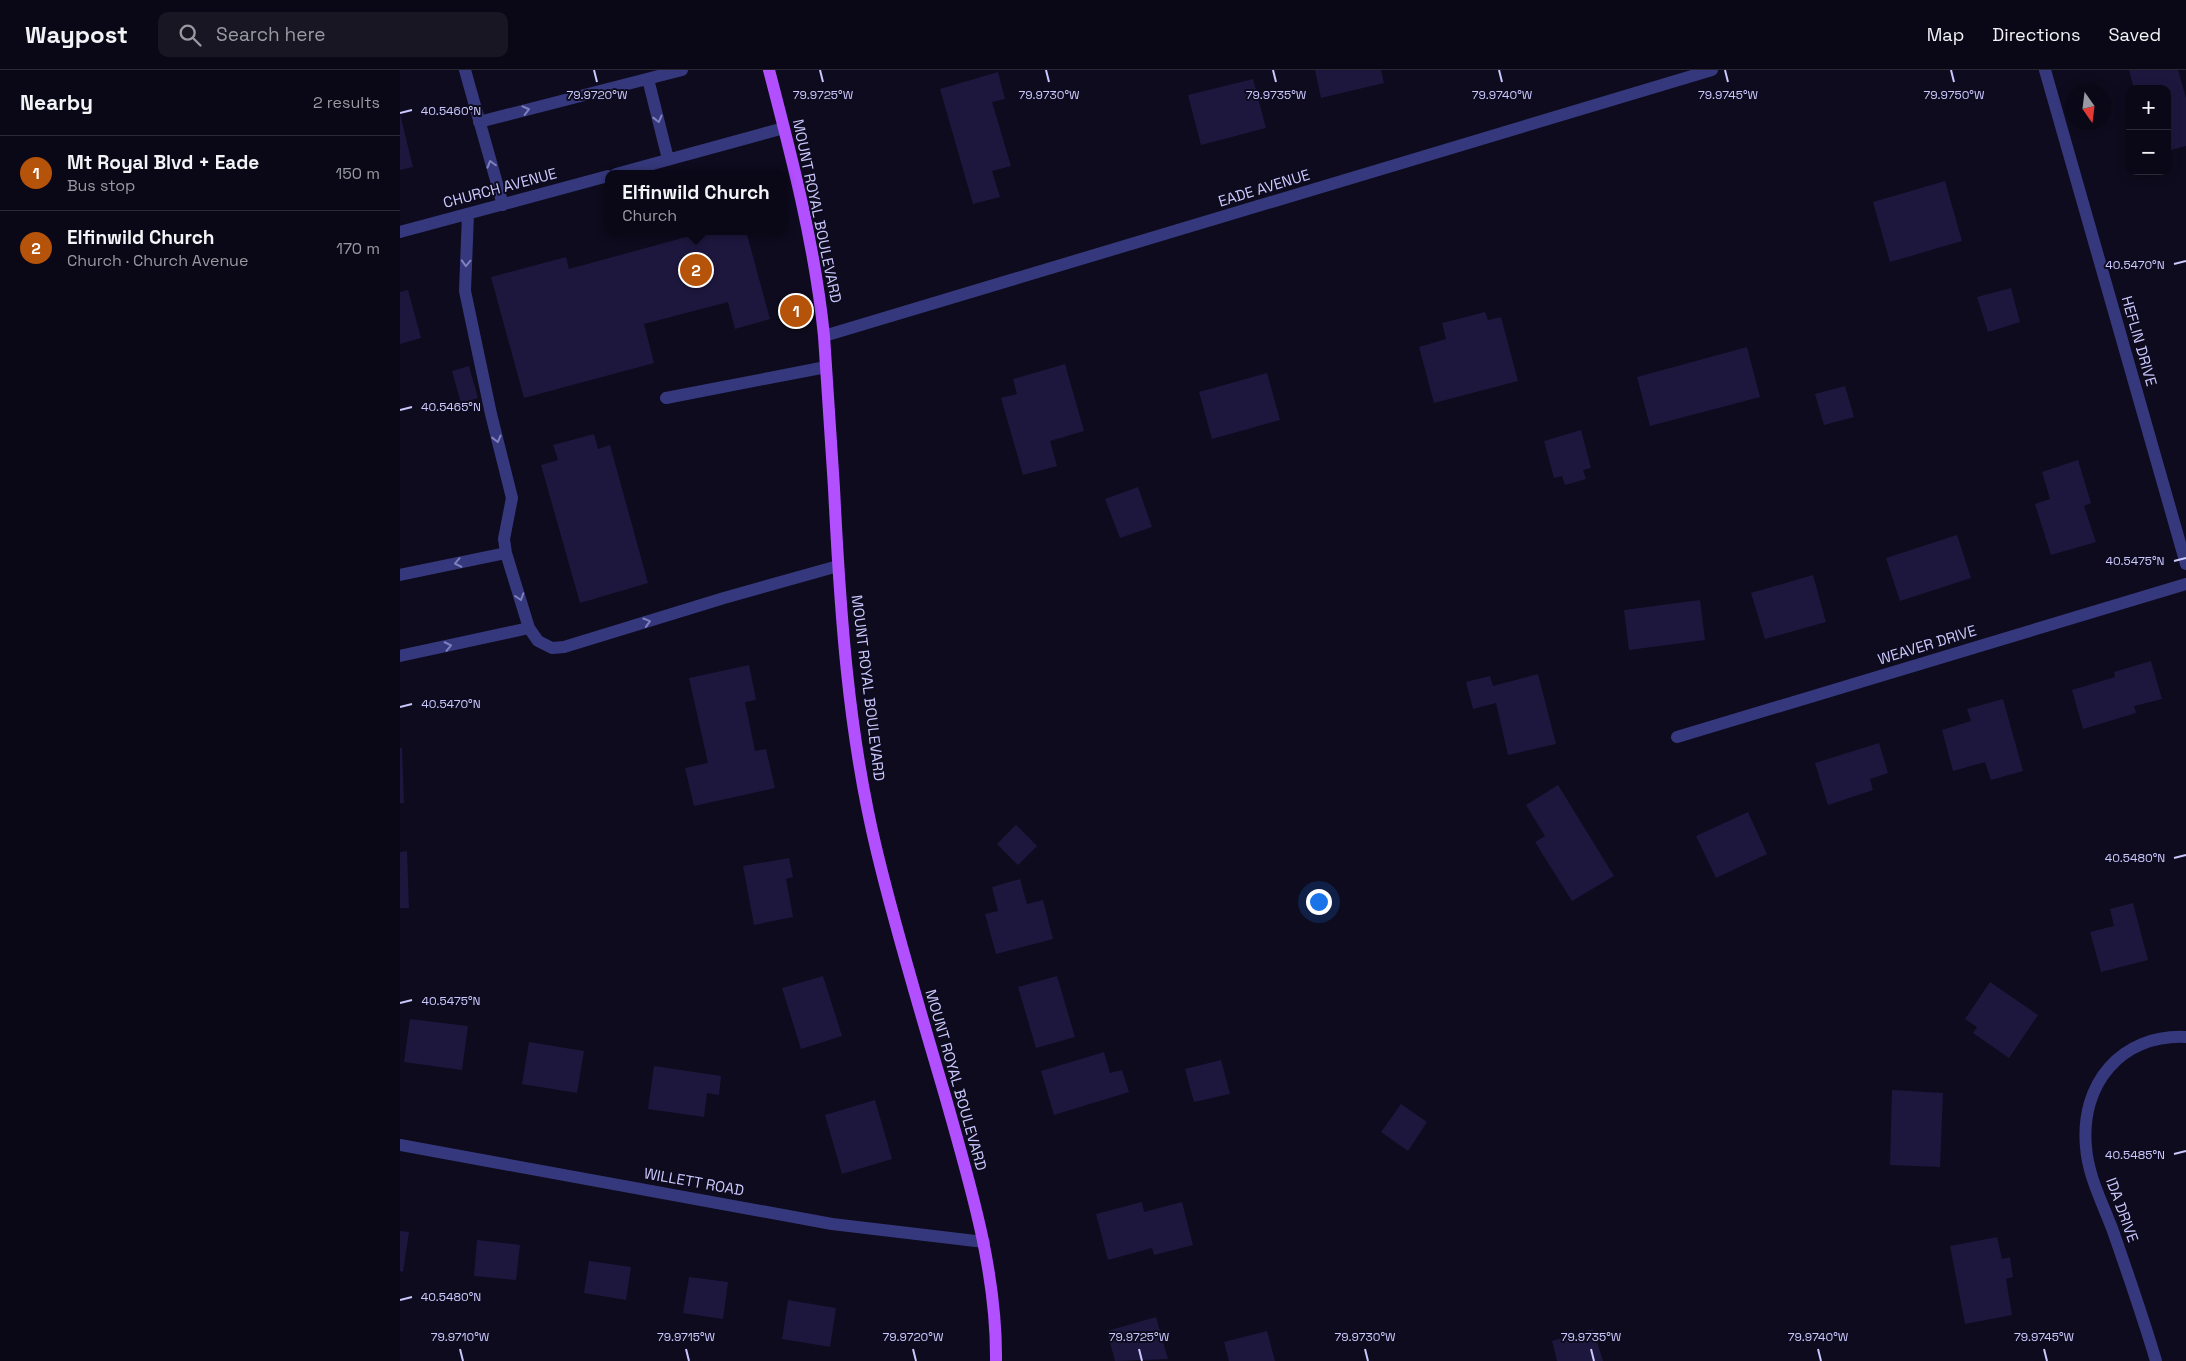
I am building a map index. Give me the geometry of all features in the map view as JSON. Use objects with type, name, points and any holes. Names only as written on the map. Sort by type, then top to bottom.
[{"type":"main road","name":"MOUNT ROYAL BOULEVARD","points":[[769,70],[800,191],[819,288],[824,336],[842,629],[857,752],[877,850],[912,984],[957,1138],[984,1242],[992,1294],[996,1361]]},
{"type":"street","points":[[465,70],[502,205]]},
{"type":"street","points":[[479,122],[682,70]]},
{"type":"street","name":"EADE AVENUE","points":[[824,336],[1712,70]]},
{"type":"street","name":"HEFLIN DRIVE","points":[[2045,70],[2186,564]]},
{"type":"street","points":[[648,79],[668,159]]},
{"type":"street","points":[[630,170],[784,128]]},
{"type":"street","name":"CHURCH AVENUE","points":[[400,232],[605,177]]},
{"type":"street","points":[[468,214],[465,291],[491,414],[512,498],[504,539],[506,553],[529,628],[538,641],[552,648],[564,647],[724,598],[838,566]]},
{"type":"street","points":[[666,398],[826,367]]},
{"type":"street","points":[[400,575],[506,553]]},
{"type":"street","name":"WEAVER DRIVE","points":[[1677,737],[2186,584]]},
{"type":"street","points":[[400,656],[529,628]]},
{"type":"street","name":"IDA DRIVE","points":[[2156,1361],[2142,1315],[2093,1178],[2086,1150],[2084,1127],[2095,1088],[2104,1071],[2136,1046],[2152,1040],[2173,1036],[2186,1037]]},
{"type":"street","name":"WILLETT ROAD","points":[[400,1145],[832,1224],[984,1242]]},
{"type":"building","points":[[1315,70],[1381,70],[1384,83],[1321,98]]},
{"type":"building","points":[[2129,70],[2178,70],[2186,98],[2186,146],[2171,150],[2171,85],[2133,85]]},
{"type":"building","points":[[998,72],[1005,99],[992,102],[1011,166],[992,171],[1000,197],[973,204],[940,89]]},
{"type":"building","points":[[1253,79],[1266,128],[1201,145],[1188,95]]},
{"type":"building","points":[[400,114],[413,167],[400,170]]},
{"type":"building","points":[[1945,181],[1962,241],[1890,262],[1873,202]]},
{"type":"building","points":[[693,235],[747,235],[770,319],[735,329],[728,302],[644,324],[654,363],[524,398],[491,277],[566,257],[569,269]]},
{"type":"building","points":[[2011,288],[2020,322],[1988,332],[1977,297]]},
{"type":"building","points":[[408,290],[421,338],[400,344],[400,292]]},
{"type":"building","points":[[1485,312],[1488,320],[1501,317],[1518,381],[1434,403],[1419,347],[1446,339],[1442,323]]},
{"type":"building","points":[[1747,347],[1760,397],[1650,426],[1637,377]]},
{"type":"building","points":[[1065,364],[1084,431],[1050,441],[1057,466],[1023,475],[1001,398],[1017,394],[1013,379]]},
{"type":"building","points":[[469,366],[478,398],[461,403],[452,371]]},
{"type":"building","points":[[1267,373],[1280,420],[1212,439],[1199,392]]},
{"type":"building","points":[[1845,386],[1854,417],[1824,425],[1815,394]]},
{"type":"building","points":[[1581,430],[1591,468],[1583,470],[1586,479],[1565,485],[1562,476],[1554,478],[1544,441]]},
{"type":"building","points":[[594,434],[598,449],[610,445],[648,583],[580,603],[541,465],[558,460],[553,445]]},
{"type":"building","points":[[2078,460],[2091,503],[2084,506],[2096,542],[2051,555],[2035,504],[2050,499],[2042,472]]},
{"type":"building","points":[[1138,487],[1152,527],[1120,538],[1105,499]]},
{"type":"building","points":[[1957,535],[1971,578],[1900,601],[1886,558]]},
{"type":"building","points":[[1813,575],[1826,622],[1765,639],[1751,593]]},
{"type":"building","points":[[1700,600],[1705,640],[1629,650],[1624,610]]},
{"type":"building","points":[[2151,661],[2162,699],[2134,706],[2136,713],[2083,729],[2072,690],[2115,677],[2114,672]]},
{"type":"building","points":[[749,665],[756,700],[745,702],[755,751],[766,749],[775,788],[694,806],[685,768],[708,763],[689,678]]},
{"type":"building","points":[[1538,674],[1556,744],[1508,755],[1496,703],[1473,709],[1466,682],[1490,676],[1493,686]]},
{"type":"building","points":[[2003,699],[2023,771],[1991,780],[1985,762],[1953,771],[1942,730],[1971,721],[1967,709]]},
{"type":"building","points":[[1879,743],[1888,773],[1870,779],[1873,790],[1828,805],[1815,763]]},
{"type":"building","points":[[400,748],[402,748],[404,803],[400,803]]},
{"type":"building","points":[[1558,785],[1614,876],[1572,901],[1535,842],[1545,836],[1526,805]]},
{"type":"building","points":[[1748,812],[1767,854],[1716,878],[1696,836]]},
{"type":"building","points":[[1016,825],[1037,846],[1018,865],[997,844]]},
{"type":"building","points":[[407,851],[409,908],[400,908],[400,852]]},
{"type":"building","points":[[789,858],[793,877],[786,879],[793,917],[754,925],[743,866]]},
{"type":"building","points":[[1020,879],[1027,904],[1043,900],[1053,939],[996,954],[985,914],[998,911],[992,887]]},
{"type":"building","points":[[2133,903],[2148,960],[2101,972],[2090,932],[2114,926],[2110,909]]},
{"type":"building","points":[[823,976],[842,1036],[801,1049],[782,988]]},
{"type":"building","points":[[1057,976],[1075,1037],[1036,1048],[1018,987]]},
{"type":"building","points":[[1990,982],[2038,1015],[2009,1058],[1973,1033],[1977,1027],[1965,1019]]},
{"type":"building","points":[[410,1019],[468,1026],[462,1070],[404,1062]]},
{"type":"building","points":[[529,1042],[584,1051],[577,1093],[522,1084]]},
{"type":"building","points":[[1104,1052],[1110,1073],[1122,1070],[1129,1092],[1054,1115],[1041,1071]]},
{"type":"building","points":[[1221,1060],[1230,1094],[1194,1102],[1185,1069]]},
{"type":"building","points":[[654,1066],[721,1076],[719,1095],[707,1093],[704,1117],[648,1109]]},
{"type":"building","points":[[1892,1090],[1943,1093],[1940,1167],[1890,1165]]},
{"type":"building","points":[[875,1100],[892,1159],[842,1174],[825,1115]]},
{"type":"building","points":[[1401,1104],[1427,1122],[1408,1151],[1381,1132]]},
{"type":"building","points":[[1142,1202],[1144,1212],[1182,1202],[1193,1245],[1154,1255],[1152,1248],[1108,1260],[1096,1214]]},
{"type":"building","points":[[400,1231],[409,1232],[403,1272],[400,1271]]},
{"type":"building","points":[[1997,1237],[2002,1259],[2010,1257],[2013,1277],[2006,1279],[2012,1315],[1965,1324],[1950,1246]]},
{"type":"building","points":[[477,1240],[520,1245],[516,1280],[474,1276]]},
{"type":"building","points":[[589,1261],[631,1267],[626,1300],[584,1293]]},
{"type":"building","points":[[689,1277],[728,1282],[723,1319],[683,1313]]},
{"type":"building","points":[[788,1300],[836,1308],[830,1347],[782,1339]]},
{"type":"building","points":[[1156,1317],[1168,1359],[1115,1361],[1107,1331]]},
{"type":"building","points":[[1593,1329],[1603,1361],[1557,1361],[1552,1341]]},
{"type":"building","points":[[1267,1331],[1275,1361],[1229,1361],[1224,1342]]},
{"type":"place","name":"Elfinwild Church","points":[[696,270]]},
{"type":"place","name":"Mt Royal Blvd + Eade","points":[[796,311]]}]
